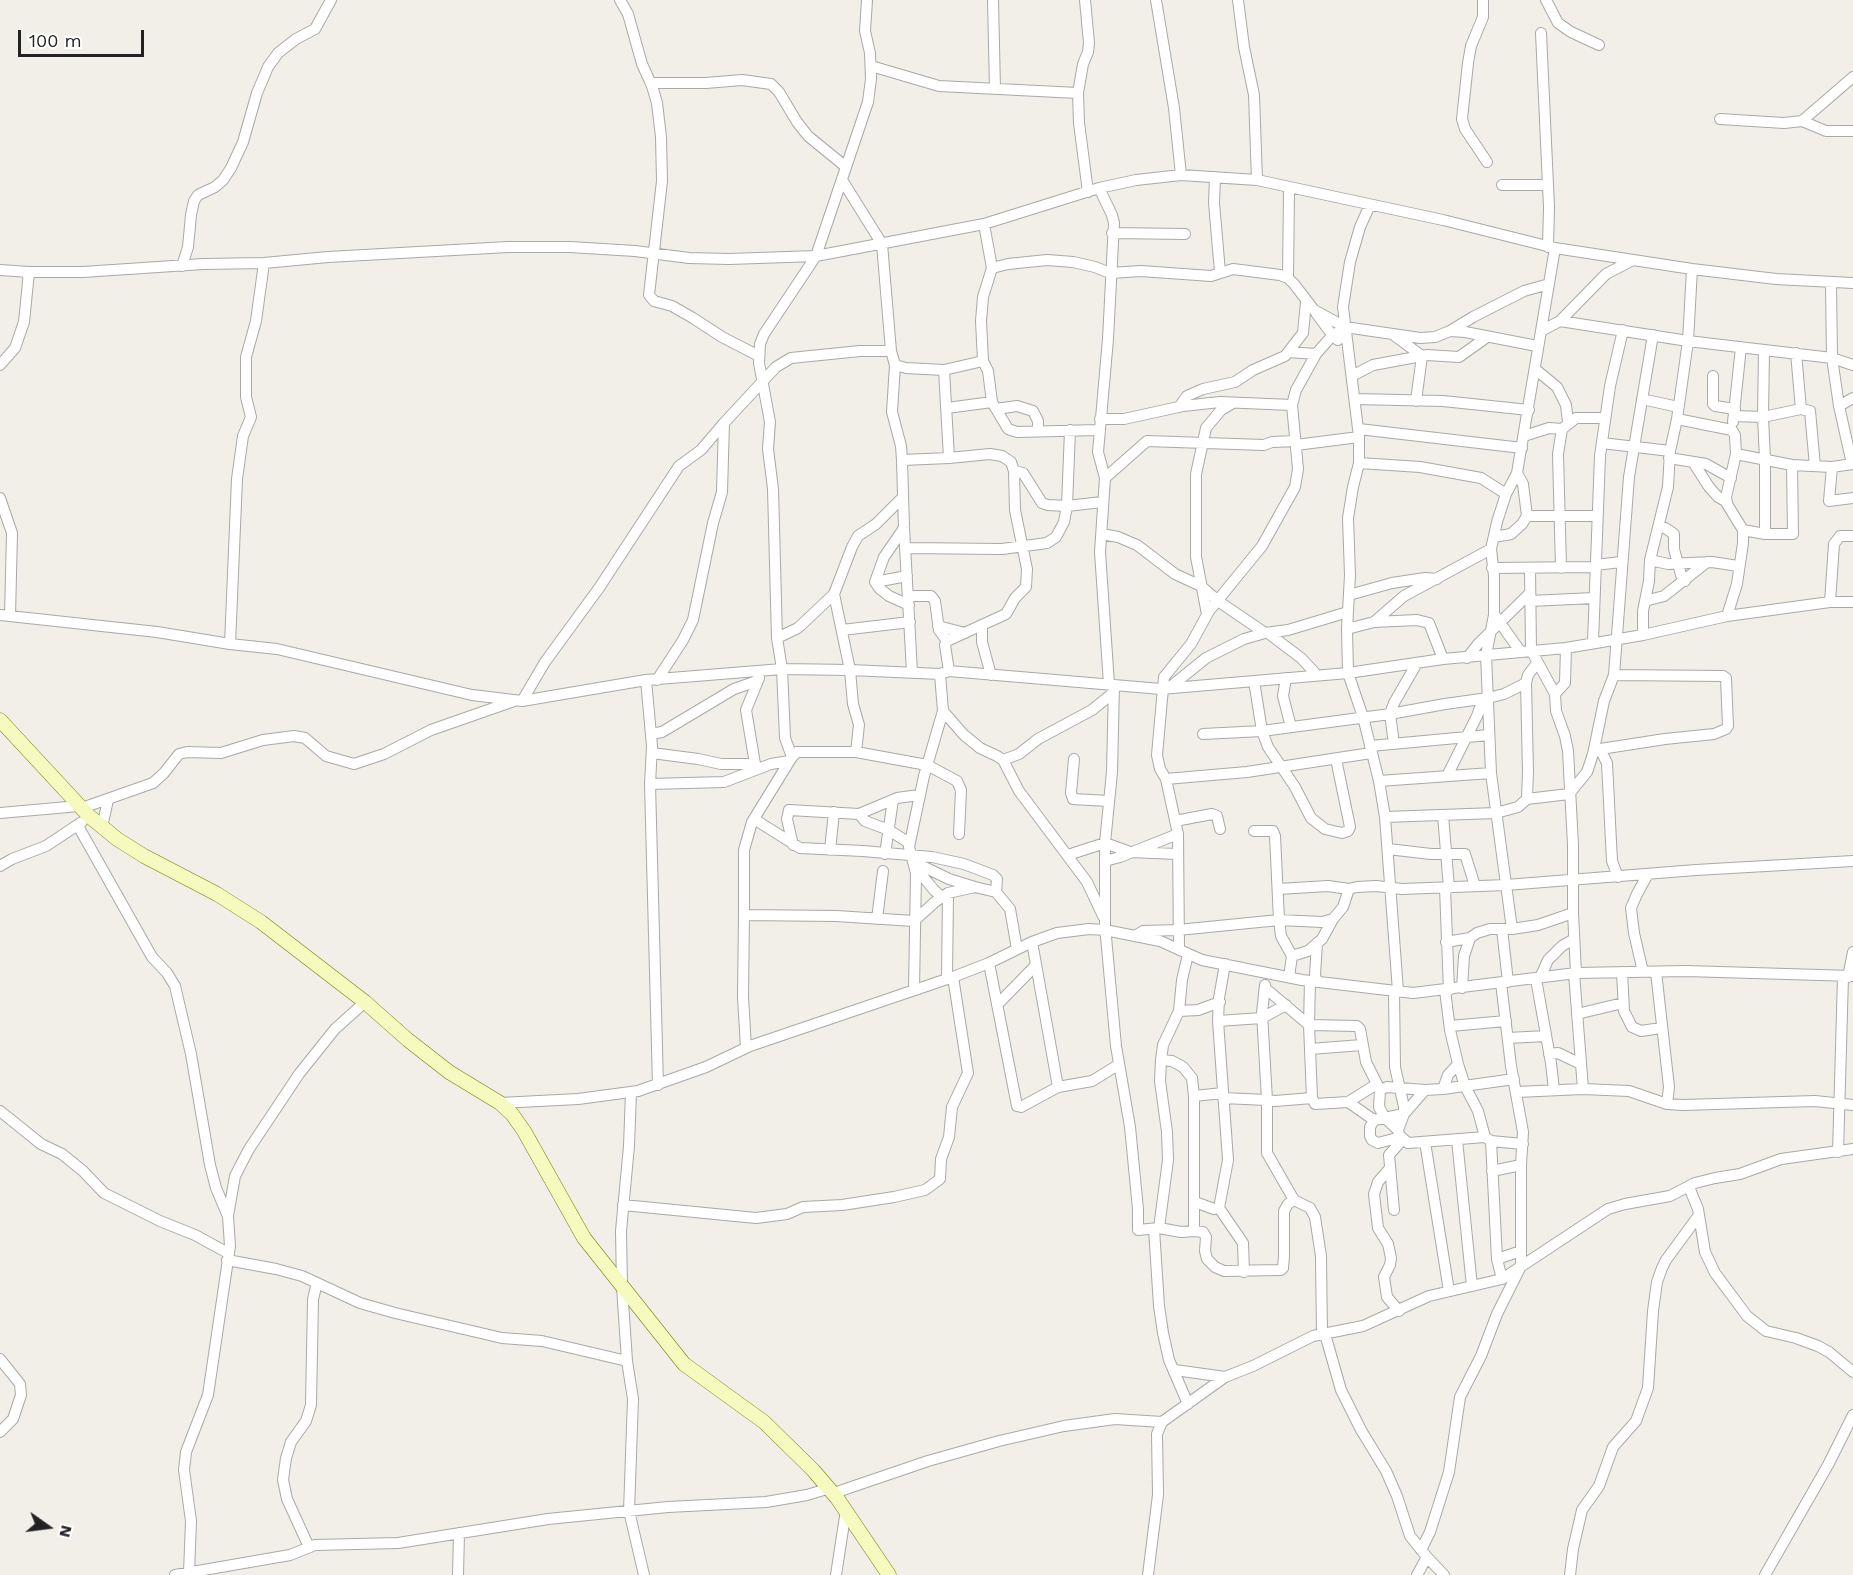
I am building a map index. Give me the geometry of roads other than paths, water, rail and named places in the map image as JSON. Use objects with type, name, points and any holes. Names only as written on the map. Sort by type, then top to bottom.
[{"type":"street","points":[[182,266],[188,247],[194,201],[198,195],[215,187],[223,180],[231,168],[243,142],[257,93],[268,67],[278,53],[296,39],[315,29],[331,0]]},
{"type":"street","points":[[620,0],[628,14],[642,64],[651,82],[657,103],[661,137],[663,181],[649,295],[654,301],[679,310],[722,337],[759,356]]},
{"type":"street","points":[[790,759],[785,738],[782,669],[777,638],[773,489],[768,449],[770,422],[762,382],[760,344],[764,334],[816,256],[868,102],[871,66],[865,31],[867,0]]},
{"type":"street","points":[[993,0],[995,89]]},
{"type":"street","points":[[1084,0],[1089,52],[1083,64],[1078,93],[1079,123],[1094,190],[1112,214],[1108,339],[1098,452],[1105,478],[1102,502],[1101,574],[1112,688],[1104,918],[1118,1065],[1130,1127],[1138,1230],[1157,1228],[1181,1232],[1203,1232],[1206,1237],[1207,1259],[1215,1267],[1224,1271],[1276,1272],[1283,1268],[1284,1211],[1294,1200]]},
{"type":"street","points":[[1156,0],[1174,108],[1181,175]]},
{"type":"street","points":[[1238,0],[1244,47],[1254,95],[1257,180]]},
{"type":"street","points":[[1483,0],[1483,17],[1468,63],[1462,119],[1465,129],[1487,162]]},
{"type":"street","points":[[1546,0],[1558,22],[1571,32],[1599,45]]},
{"type":"street","points":[[1417,1575],[1449,1472],[1460,1397],[1521,1266],[1523,1132],[1506,1021],[1506,885],[1491,773],[1485,699],[1486,656],[1491,632],[1497,619],[1491,549],[1506,494],[1517,473],[1549,284],[1552,248],[1541,33]]},
{"type":"street","points":[[871,66],[939,86],[1078,93]]},
{"type":"street","points":[[1802,121],[1853,77]]},
{"type":"street","points":[[651,82],[706,83],[742,80],[771,84],[779,92],[797,123],[808,136],[846,167]]},
{"type":"street","points":[[1720,119],[1784,123],[1802,121],[1826,131],[1853,131]]},
{"type":"street","points":[[0,270],[83,272],[508,247],[570,247],[719,259],[816,256],[984,225],[1094,190],[1136,180],[1181,175],[1257,180],[1552,248],[1776,279],[1853,283]]},
{"type":"street","points":[[1215,177],[1214,203],[1221,272]]},
{"type":"street","points":[[842,180],[882,244],[891,351],[895,365],[892,412],[903,460],[904,528],[912,672]]},
{"type":"street","points":[[1502,185],[1548,184]]},
{"type":"street","points":[[1288,278],[1289,189]]},
{"type":"street","points":[[1370,205],[1360,227],[1350,262],[1343,307],[1359,433],[1359,463],[1348,518],[1348,672],[1363,717],[1379,781],[1385,817],[1396,991],[1395,1058],[1404,1114],[1401,1136],[1389,1155],[1394,1210]]},
{"type":"street","points":[[984,225],[992,268],[983,297],[981,321],[983,362],[988,371],[994,406],[1008,429],[1017,432],[1070,430],[1179,406],[1233,403],[1293,405]]},
{"type":"street","points":[[1112,233],[1185,234]]},
{"type":"street","points":[[1541,331],[1560,321],[1606,274],[1633,260]]},
{"type":"street","points":[[992,268],[1008,264],[1056,261],[1073,262],[1110,273],[1141,271],[1211,276],[1233,269],[1280,275],[1288,278],[1333,336],[1348,348]]},
{"type":"street","points":[[230,644],[237,479],[243,436],[251,417],[246,398],[246,357],[256,321],[264,263]]},
{"type":"street","points":[[1643,634],[1650,560],[1668,487],[1669,455],[1677,419],[1688,341],[1692,269]]},
{"type":"street","points":[[0,365],[15,348],[24,322],[29,272]]},
{"type":"street","points":[[1736,454],[1792,465],[1852,464],[1839,406],[1832,358],[1831,283]]},
{"type":"street","points":[[1310,306],[1346,327],[1420,339],[1450,332],[1473,316],[1524,291],[1549,284]]},
{"type":"street","points":[[1179,406],[1187,396],[1203,389],[1235,381],[1285,356],[1303,333],[1310,306]]},
{"type":"street","points":[[1560,321],[1688,341],[1832,358],[1853,365]]},
{"type":"street","points":[[1188,1404],[1169,1360],[1159,1306],[1157,1228],[1168,1160],[1167,1132],[1160,1081],[1161,1060],[1163,1045],[1179,1011],[1184,952],[1178,930],[1178,834],[1166,779],[1160,769],[1157,754],[1165,688],[1164,676],[1191,644],[1207,614],[1262,546],[1295,487],[1298,469],[1293,405],[1296,390],[1316,354],[1333,336],[1346,327]]},
{"type":"street","points":[[1593,642],[1602,443],[1610,386],[1623,330]]},
{"type":"street","points":[[1450,332],[1466,332],[1537,346]]},
{"type":"street","points":[[1393,334],[1422,356]]},
{"type":"street","points":[[1385,817],[1496,813],[1518,807],[1527,799],[1569,794],[1587,772],[1597,750],[1605,701],[1614,675],[1629,477],[1653,335]]},
{"type":"street","points":[[1352,376],[1373,365],[1422,356],[1459,357],[1487,337]]},
{"type":"street","points":[[1727,502],[1736,454],[1735,435],[1732,430],[1741,348]]},
{"type":"street","points":[[1764,350],[1762,417],[1765,459],[1765,534]]},
{"type":"street","points":[[519,700],[611,570],[679,466],[701,450],[776,367],[791,358],[860,351],[891,351]]},
{"type":"street","points":[[1288,352],[1316,354]]},
{"type":"street","points":[[1796,353],[1801,409]]},
{"type":"street","points":[[1416,401],[1422,356]]},
{"type":"street","points":[[895,365],[906,368],[944,370],[983,362]]},
{"type":"street","points":[[1535,369],[1557,387],[1566,405],[1565,426],[1558,454],[1561,568]]},
{"type":"street","points":[[944,370],[949,458]]},
{"type":"street","points":[[1713,376],[1713,404],[1715,406],[1762,417],[1801,409],[1810,411],[1815,466]]},
{"type":"street","points":[[1839,406],[1853,398]]},
{"type":"street","points":[[1355,399],[1443,401],[1528,410]]},
{"type":"street","points":[[1642,399],[1678,407]]},
{"type":"street","points":[[1207,614],[1196,557],[1196,474],[1206,428],[1221,410],[1233,403]]},
{"type":"street","points":[[947,408],[1017,406],[1033,411],[1038,421],[1038,430]]},
{"type":"street","points":[[1524,436],[1549,428],[1565,426],[1576,418],[1605,417]]},
{"type":"street","points":[[1677,419],[1732,430]]},
{"type":"street","points":[[658,1085],[650,784],[652,680],[683,640],[693,620],[713,523],[722,492],[724,423]]},
{"type":"street","points":[[906,548],[983,550],[1047,543],[1056,537],[1064,522],[1067,506],[1070,430]]},
{"type":"street","points":[[1105,478],[1147,441],[1264,445],[1284,440],[1296,443],[1359,433],[1522,448]]},
{"type":"street","points":[[1602,443],[1634,447],[1706,464],[1731,478]]},
{"type":"street","points":[[903,460],[990,454],[1002,456],[1011,462],[1014,471],[1015,510],[1027,569],[1026,587],[1015,598],[1005,614],[947,641],[945,645],[943,711],[919,795],[909,841],[909,852],[914,862],[934,890],[945,895]]},
{"type":"street","points":[[1693,462],[1709,487],[1718,497],[1727,502],[1743,530],[1737,584],[1727,616]]},
{"type":"street","points":[[1359,463],[1420,467],[1481,478],[1506,494]]},
{"type":"street","points":[[1743,530],[1765,534],[1793,534],[1792,465]]},
{"type":"street","points":[[1832,466],[1829,501],[1853,498]]},
{"type":"street","points":[[1014,471],[1023,473],[1042,503],[1067,506],[1102,502]]},
{"type":"street","points":[[1494,537],[1511,534],[1527,516],[1523,484],[1517,473]]},
{"type":"street","points":[[777,638],[798,628],[834,594],[858,536],[876,524],[903,497]]},
{"type":"street","points":[[0,498],[12,533],[5,615],[156,632],[276,649],[472,695],[519,700]]},
{"type":"street","points":[[1527,516],[1597,516]]},
{"type":"street","points":[[1658,527],[1671,530],[1674,534],[1677,563],[1685,581]]},
{"type":"street","points":[[875,582],[884,557],[904,528]]},
{"type":"street","points":[[1102,534],[1118,537],[1137,545],[1175,573],[1202,586],[1218,601],[1301,658],[1317,675]]},
{"type":"street","points":[[1830,602],[1834,544],[1840,536],[1853,536]]},
{"type":"street","points":[[1374,622],[1404,596],[1491,549]]},
{"type":"street","points":[[1650,560],[1668,564],[1707,562],[1738,566]]},
{"type":"street","points":[[1492,568],[1561,568],[1621,562]]},
{"type":"street","points":[[1645,601],[1664,596],[1707,562]]},
{"type":"street","points":[[1525,651],[1531,623],[1530,569]]},
{"type":"street","points":[[875,582],[908,576]]},
{"type":"street","points":[[1349,595],[1392,583],[1425,578],[1438,579]]},
{"type":"street","points":[[875,582],[889,596],[909,600],[931,596],[938,626],[947,641]]},
{"type":"street","points":[[834,594],[850,669],[853,704],[858,724],[856,752]]},
{"type":"street","points":[[1497,619],[1530,597],[1594,597]]},
{"type":"street","points":[[651,734],[662,732],[759,676],[782,669],[945,672],[1112,688],[1165,688],[1348,672],[1443,659],[1566,648],[1727,616],[1830,602],[1853,603]]},
{"type":"street","points":[[1388,609],[1402,620]]},
{"type":"street","points":[[1511,611],[1531,623]]},
{"type":"street","points":[[1165,688],[1206,658],[1244,639],[1288,630],[1348,612]]},
{"type":"street","points":[[1497,619],[1537,663],[1555,694],[1556,711],[1568,751],[1573,846],[1575,973],[1583,1089]]},
{"type":"street","points":[[1347,629],[1374,622],[1417,620],[1429,623],[1443,659]]},
{"type":"street","points":[[842,630],[910,622]]},
{"type":"street","points":[[982,625],[982,642],[991,675]]},
{"type":"street","points":[[938,626],[965,633]]},
{"type":"street","points":[[1467,658],[1491,632]]},
{"type":"street","points":[[1555,694],[1565,683],[1566,648]]},
{"type":"street","points":[[1394,744],[1390,714],[1418,663]]},
{"type":"street","points":[[1527,799],[1526,683],[1528,675],[1537,663]]},
{"type":"street","points":[[1597,750],[1714,734],[1728,726],[1726,678],[1724,676],[1614,675]]},
{"type":"street","points":[[0,813],[83,810],[153,783],[179,754],[187,752],[221,753],[263,740],[294,736],[305,738],[326,756],[354,764],[384,754],[431,730],[519,700],[652,680],[759,676]]},
{"type":"street","points":[[757,766],[746,710],[759,676]]},
{"type":"street","points":[[1286,678],[1283,696],[1291,727]]},
{"type":"street","points":[[1254,681],[1262,731],[1268,747],[1295,787],[1311,818],[1325,829],[1342,833],[1348,831],[1350,827],[1336,759]]},
{"type":"street","points":[[1203,734],[1262,731],[1485,699],[1504,694],[1526,683]]},
{"type":"street","points":[[1003,760],[1019,754],[1038,739],[1092,710],[1112,688]]},
{"type":"street","points":[[1447,776],[1485,699]]},
{"type":"street","points":[[943,711],[964,735],[980,748],[1003,760],[1019,791],[1087,882],[1104,918]]},
{"type":"street","points":[[0,720],[83,810],[117,839],[144,856],[217,894],[261,922],[365,1002],[449,1072],[500,1103],[512,1114],[524,1131],[584,1238],[684,1364],[764,1422],[832,1490],[889,1575]]},
{"type":"street","points":[[1166,779],[1336,759],[1394,744],[1489,735]]},
{"type":"street","points":[[1597,750],[1607,763],[1612,861],[1618,877]]},
{"type":"street","points":[[746,1048],[743,997],[744,850],[754,819],[790,759],[797,752],[856,752],[927,765],[957,780],[959,784],[959,834]]},
{"type":"street","points":[[652,753],[721,764],[757,766]]},
{"type":"street","points":[[650,784],[724,782],[757,766],[790,759]]},
{"type":"street","points":[[1074,759],[1071,793],[1073,799],[1109,801]]},
{"type":"street","points":[[1379,781],[1491,773]]},
{"type":"street","points":[[793,845],[787,819],[789,810],[859,814],[893,800],[919,795]]},
{"type":"street","points":[[102,826],[108,800]]},
{"type":"street","points":[[885,854],[893,800]]},
{"type":"street","points":[[0,866],[46,846],[78,826],[83,810]]},
{"type":"street","points":[[830,850],[834,812]]},
{"type":"street","points":[[859,814],[865,821],[889,830],[932,857],[964,864],[993,875],[997,879],[996,892]]},
{"type":"street","points":[[1175,821],[1212,814],[1217,816],[1220,829]]},
{"type":"street","points":[[1443,815],[1447,888],[1447,990],[1450,1026],[1465,1086],[1478,1111],[1488,1139],[1497,1259],[1502,1279]]},
{"type":"street","points":[[754,819],[800,848],[885,854],[914,862],[949,879],[996,892],[1011,909],[1017,949]]},
{"type":"street","points":[[78,826],[152,957],[167,973],[175,986],[191,1054],[210,1165],[216,1188],[228,1216]]},
{"type":"street","points":[[1254,831],[1273,831],[1275,836],[1281,936],[1292,956],[1289,977]]},
{"type":"street","points":[[1087,882],[1105,866],[1130,852],[1178,834]]},
{"type":"street","points":[[1068,855],[1105,843],[1130,852],[1178,854]]},
{"type":"street","points":[[1388,855],[1409,852],[1465,854],[1475,886]]},
{"type":"street","points":[[914,862],[932,857]]},
{"type":"street","points":[[1278,889],[1328,886],[1349,889],[1376,886],[1391,889],[1447,888],[1853,861]]},
{"type":"street","points":[[914,862],[914,990]]},
{"type":"street","points":[[877,919],[883,871]]},
{"type":"street","points":[[1643,972],[1631,909],[1648,874]]},
{"type":"street","points":[[744,915],[836,916],[914,921],[945,895],[975,887]]},
{"type":"street","points":[[1292,956],[1299,956],[1308,951],[1322,939],[1343,907],[1349,889]]},
{"type":"street","points":[[623,1205],[756,1218],[787,1214],[803,1207],[842,1206],[894,1197],[925,1190],[940,1179],[941,1159],[949,1137],[952,1107],[968,1073],[950,978],[945,895]]},
{"type":"street","points":[[1446,942],[1470,938],[1484,931],[1538,925],[1573,913]]},
{"type":"street","points":[[1135,936],[1143,931],[1178,930],[1279,920],[1322,922],[1334,919]]},
{"type":"street","points":[[500,1103],[578,1099],[631,1092],[658,1085],[706,1067],[746,1048],[950,978],[989,963],[1032,942],[1057,933],[1089,929],[1160,941],[1202,960],[1267,973],[1314,982],[1413,993],[1575,973],[1656,972],[1848,977]]},
{"type":"street","points":[[1462,988],[1464,956],[1470,938]]},
{"type":"street","points":[[1554,1090],[1538,978],[1548,960],[1562,946],[1574,939]]},
{"type":"street","points":[[1032,942],[1058,1088]]},
{"type":"street","points":[[1317,943],[1309,1025],[1312,1098],[1315,1104],[1348,1102],[1378,1087],[1443,1089],[1514,1079]]},
{"type":"street","points":[[1838,1152],[1848,977],[1853,952]]},
{"type":"street","points":[[989,963],[1017,1106],[1021,1107],[1058,1088],[1092,1081],[1118,1065]]},
{"type":"street","points":[[1225,964],[1218,1021],[1223,1095],[1227,1117],[1228,1160],[1219,1208],[1244,1243],[1244,1272]]},
{"type":"street","points":[[997,1005],[1036,965]]},
{"type":"street","points":[[1622,972],[1624,1011],[1632,1027],[1641,1031],[1661,1028]]},
{"type":"street","points":[[1656,972],[1669,1088],[1666,1104]]},
{"type":"street","points":[[1267,973],[1262,1018],[1267,1100],[1267,1153],[1294,1200],[1310,1208],[1315,1217],[1320,1243],[1324,1334],[1341,1390],[1386,1471],[1408,1531],[1424,1554],[1444,1575]]},
{"type":"street","points":[[1265,988],[1309,1025],[1357,1026],[1360,1029],[1366,1062],[1378,1087],[1379,1119]]},
{"type":"street","points":[[192,1573],[191,1521],[184,1470],[186,1452],[208,1395],[231,1241],[228,1216],[235,1176],[249,1149],[299,1074],[335,1029],[365,1002]]},
{"type":"street","points":[[1179,1011],[1198,1010],[1220,1002]]},
{"type":"street","points":[[1577,1014],[1623,1003]]},
{"type":"street","points":[[1218,1021],[1262,1018],[1286,1005]]},
{"type":"street","points":[[1450,1026],[1506,1021]]},
{"type":"street","points":[[1508,1038],[1546,1036]]},
{"type":"street","points":[[1310,1049],[1362,1045]]},
{"type":"street","points":[[1550,1054],[1558,1053],[1581,1064]]},
{"type":"street","points":[[1161,1060],[1172,1061],[1183,1067],[1192,1078],[1194,1231]]},
{"type":"street","points":[[1443,1089],[1448,1075],[1458,1064]]},
{"type":"street","points":[[1517,1092],[1583,1089],[1629,1091],[1666,1104],[1693,1106],[1815,1101],[1853,1105]]},
{"type":"street","points":[[1389,1155],[1372,1140],[1370,1127],[1379,1119],[1404,1114],[1425,1090]]},
{"type":"street","points":[[631,1092],[629,1146],[621,1231],[622,1287],[627,1361],[633,1399],[629,1511],[644,1575]]},
{"type":"street","points":[[1194,1095],[1223,1095],[1275,1101],[1312,1098]]},
{"type":"street","points":[[1348,1102],[1379,1119],[1408,1143],[1488,1139],[1523,1144]]},
{"type":"street","points":[[0,1111],[41,1144],[62,1154],[83,1171],[104,1193],[160,1221],[202,1238],[228,1256],[317,1283],[360,1303],[394,1314],[502,1338],[542,1341],[627,1361]]},
{"type":"street","points":[[1378,1143],[1401,1136]]},
{"type":"street","points":[[1457,1140],[1472,1286]]},
{"type":"street","points":[[1425,1143],[1449,1291]]},
{"type":"street","points":[[1148,1575],[1158,1495],[1157,1434],[1162,1422],[1225,1377],[1254,1366],[1313,1336],[1364,1326],[1429,1296],[1502,1279],[1608,1209],[1670,1196],[1714,1178],[1740,1174],[1781,1159],[1853,1149]]},
{"type":"street","points":[[1492,1171],[1521,1165]]},
{"type":"street","points":[[1390,1168],[1378,1182],[1374,1194],[1378,1228],[1388,1244],[1391,1258],[1384,1277],[1387,1297],[1399,1311]]},
{"type":"street","points":[[1689,1187],[1699,1215],[1705,1252],[1715,1273],[1747,1316],[1766,1331],[1818,1346],[1853,1372]]},
{"type":"street","points":[[1195,1202],[1214,1209],[1219,1208]]},
{"type":"street","points":[[1570,1575],[1582,1510],[1599,1486],[1613,1447],[1636,1421],[1648,1388],[1653,1311],[1657,1282],[1662,1268],[1699,1215]]},
{"type":"street","points":[[1497,1259],[1521,1251]]},
{"type":"street","points":[[309,1547],[287,1499],[283,1480],[291,1442],[306,1421],[311,1405],[313,1299],[317,1283]]},
{"type":"street","points":[[0,1359],[20,1384],[21,1395],[13,1419],[0,1432]]},
{"type":"street","points":[[1174,1370],[1225,1377]]},
{"type":"street","points":[[1765,1575],[1828,1465],[1853,1415]]},
{"type":"street","points":[[175,1575],[244,1570],[315,1545],[398,1543],[548,1520],[668,1507],[766,1502],[832,1490],[999,1441],[1064,1426],[1115,1419],[1162,1422]]},
{"type":"street","points":[[836,1575],[846,1510]]},
{"type":"street","points":[[458,1575],[459,1533]]}]
